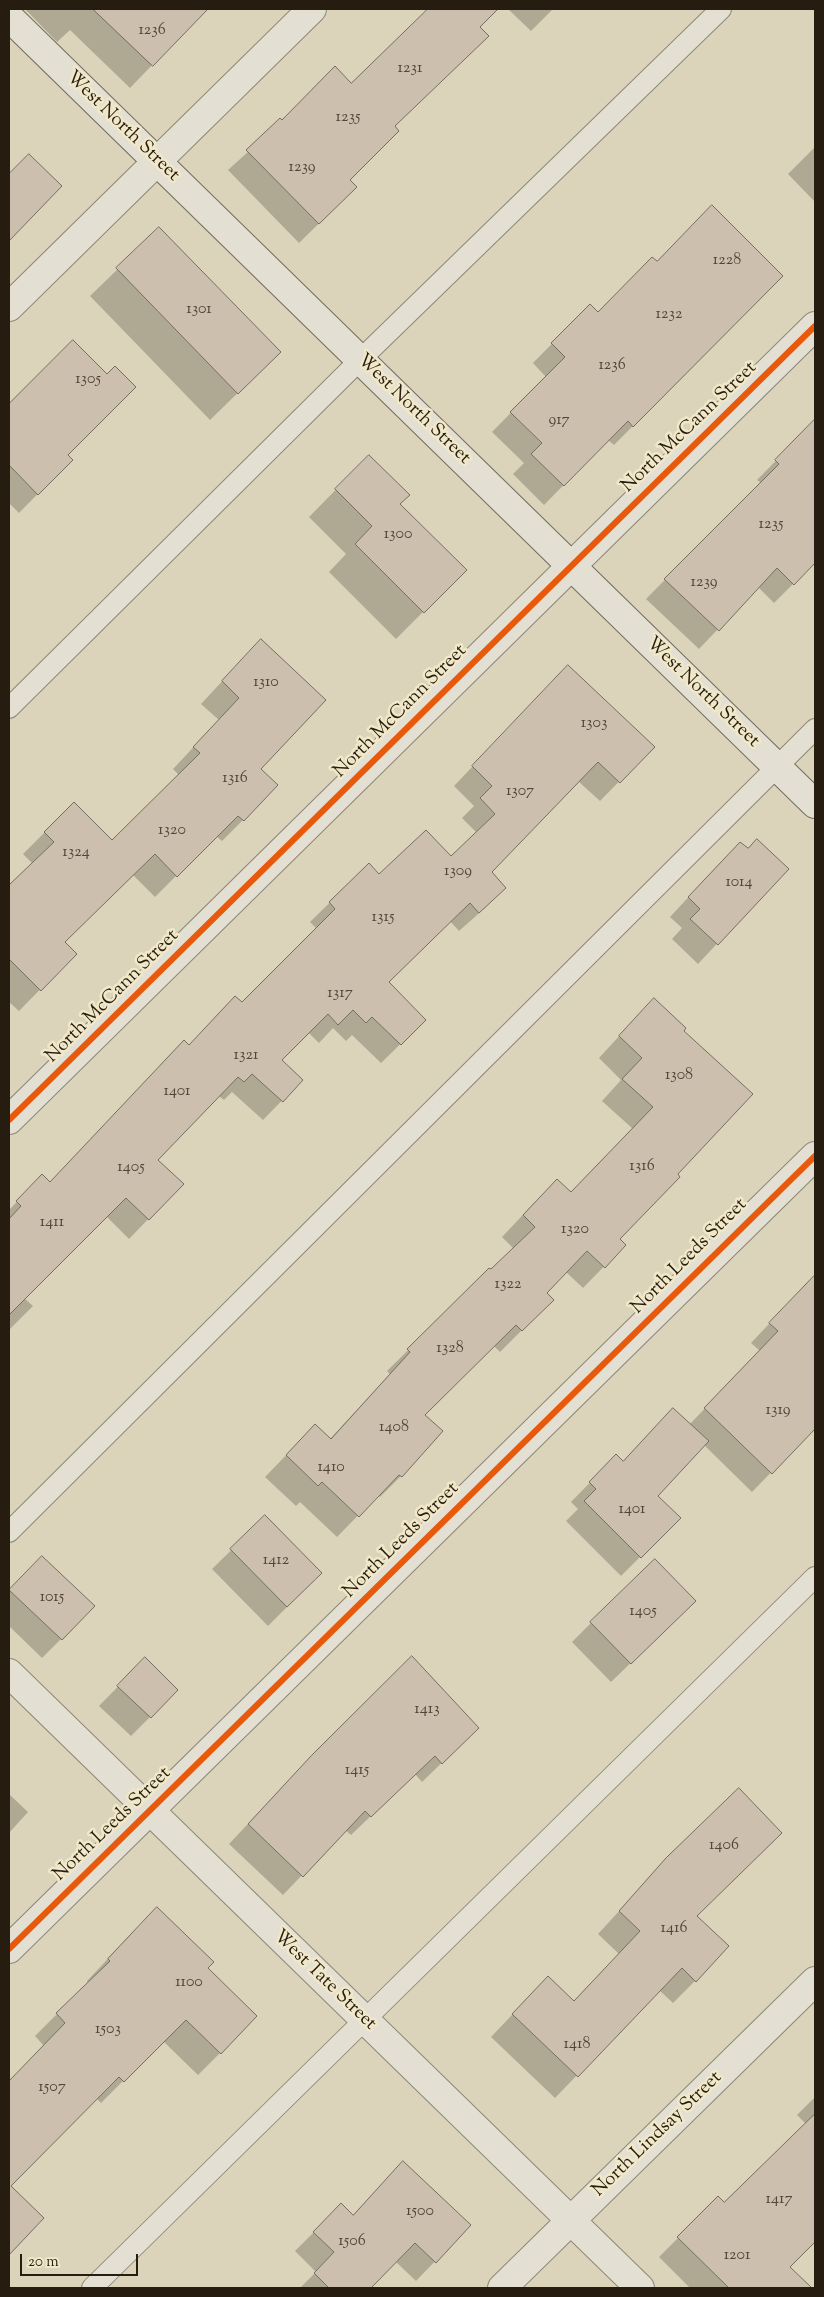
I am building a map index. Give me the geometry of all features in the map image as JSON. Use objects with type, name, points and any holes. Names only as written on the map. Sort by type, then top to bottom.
[{"type":"street","points":[[9,307],[312,9]]},
{"type":"street","name":"West North Street","points":[[9,17],[815,804]]},
{"type":"street","name":"North McCann Street","points":[[9,1120],[815,326]]},
{"type":"street","name":"North Leeds Street","points":[[9,1948],[815,1156]]},
{"type":"street","name":"West Tate Street","points":[[9,1673],[640,2288]]},
{"type":"street","name":"North Lindsay Street","points":[[502,2288],[815,1981]]},
{"type":"lane","points":[[9,708],[361,359],[721,9]]},
{"type":"lane","points":[[9,1532],[815,729]]},
{"type":"lane","points":[[92,2288],[815,1577]]},
{"type":"building","points":[[93,9],[208,9],[153,66]]},
{"type":"building","points":[[428,9],[498,9],[480,27],[489,36],[395,126],[399,131],[350,180],[357,187],[319,224],[246,150],[280,118],[282,120],[335,66],[351,83]]},
{"type":"building","points":[[29,154],[62,186],[9,241],[9,174]]},
{"type":"building","points":[[712,205],[783,276],[633,427],[628,421],[564,486],[531,454],[542,443],[510,412],[565,357],[551,343],[590,304],[598,312],[652,257],[657,261]]},
{"type":"building","points":[[159,227],[281,352],[238,394],[116,268]]},
{"type":"building","points":[[73,340],[107,374],[115,366],[136,387],[68,455],[73,460],[38,495],[9,465],[9,404]]},
{"type":"building","points":[[815,419],[815,563],[794,585],[777,568],[719,631],[664,579],[779,464],[775,460]]},
{"type":"building","points":[[369,455],[410,495],[400,504],[467,570],[424,613],[355,544],[372,526],[335,489]]},
{"type":"building","points":[[261,639],[326,700],[261,769],[278,785],[244,821],[238,816],[177,877],[155,854],[65,942],[77,954],[41,991],[9,959],[9,885],[54,842],[44,832],[74,802],[112,840],[200,753],[193,747],[239,698],[222,681]]},
{"type":"building","points":[[568,665],[655,747],[620,783],[598,762],[492,872],[506,888],[479,913],[470,903],[389,982],[426,1020],[401,1045],[372,1017],[366,1023],[353,1010],[338,1025],[328,1014],[282,1060],[303,1080],[283,1102],[252,1074],[244,1082],[238,1077],[158,1160],[184,1184],[149,1220],[126,1198],[9,1315],[9,1219],[21,1206],[16,1201],[42,1174],[50,1182],[184,1040],[189,1045],[235,996],[242,1002],[335,909],[329,902],[369,863],[379,874],[426,830],[451,856],[495,814],[480,798],[492,786],[472,766]]},
{"type":"building","points":[[757,839],[789,869],[718,945],[690,919],[700,909],[688,897],[740,842],[748,848]]},
{"type":"building","points":[[654,998],[686,1028],[684,1031],[753,1094],[678,1174],[680,1177],[620,1239],[626,1245],[605,1268],[587,1251],[547,1293],[554,1300],[522,1331],[516,1325],[425,1415],[443,1431],[402,1477],[399,1475],[359,1517],[322,1482],[318,1486],[286,1455],[315,1424],[331,1439],[410,1352],[407,1349],[489,1268],[491,1269],[535,1227],[523,1215],[557,1179],[571,1192],[653,1107],[622,1079],[642,1058],[619,1036]]},
{"type":"building","points":[[815,1275],[815,1429],[772,1474],[704,1408],[778,1331],[769,1323]]},
{"type":"building","points":[[673,1408],[709,1441],[658,1496],[681,1518],[641,1558],[584,1501],[596,1489],[589,1482],[616,1454],[623,1461]]},
{"type":"building","points":[[265,1515],[322,1573],[287,1607],[230,1549]]},
{"type":"building","points":[[42,1556],[95,1606],[62,1640],[9,1590]]},
{"type":"building","points":[[655,1559],[696,1601],[631,1664],[590,1622]]},
{"type":"building","points":[[412,1656],[479,1728],[442,1764],[435,1756],[371,1817],[365,1811],[303,1877],[248,1824],[311,1756]]},
{"type":"building","points":[[145,1657],[178,1690],[151,1718],[117,1686]]},
{"type":"building","points":[[739,1788],[782,1833],[697,1916],[729,1946],[696,1982],[682,1968],[578,2077],[512,2014],[548,1976],[574,2001],[640,1931],[619,1911],[666,1858]]},
{"type":"building","points":[[157,1907],[214,1962],[208,1968],[257,2016],[221,2054],[186,2020],[124,2082],[119,2077],[11,2186],[44,2218],[9,2255],[9,2081],[65,2023],[56,2013],[110,1961],[108,1959]]},
{"type":"building","points":[[815,2114],[815,2242],[790,2267],[812,2288],[729,2288],[677,2237],[718,2196],[724,2202]]},
{"type":"building","points":[[403,2161],[471,2225],[436,2263],[415,2243],[371,2288],[329,2288],[314,2273],[334,2252],[313,2232],[341,2203],[353,2215]]},
{"type":"cycle path","points":[[9,1120],[815,326]]},
{"type":"cycle path","points":[[9,1949],[815,1156]]}]
